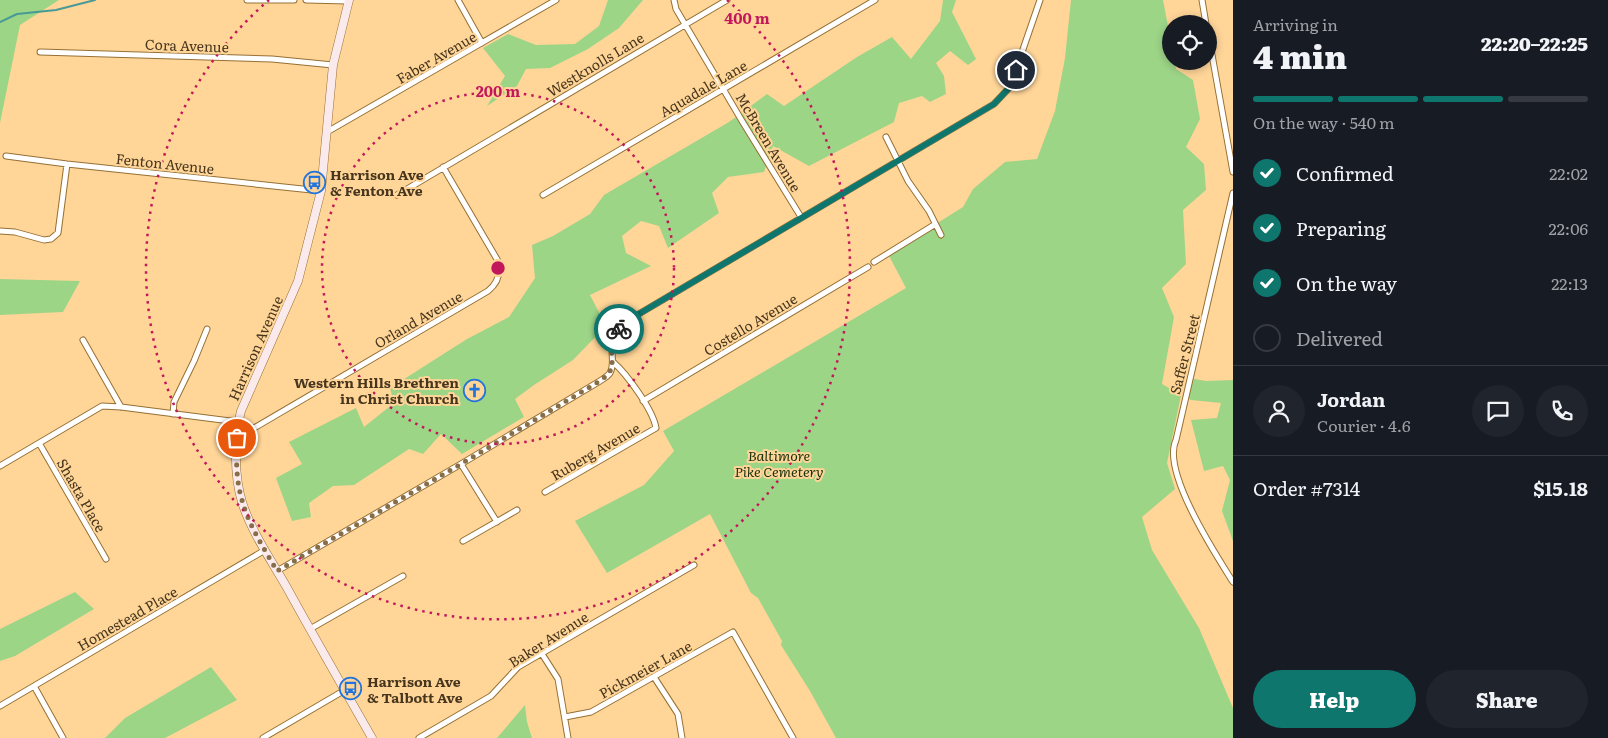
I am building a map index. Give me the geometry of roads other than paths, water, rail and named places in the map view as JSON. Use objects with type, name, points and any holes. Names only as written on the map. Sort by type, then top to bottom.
[{"type":"main road","name":"Harrison Avenue","points":[[348,1],[333,65],[321,191],[298,281],[246,399],[238,422],[238,479],[242,501],[265,550],[372,738]]},
{"type":"street","points":[[247,0],[294,0]]},
{"type":"street","points":[[306,0],[348,1]]},
{"type":"street","points":[[458,0],[482,43]]},
{"type":"street","name":"Faber Avenue","points":[[327,132],[556,0]]},
{"type":"street","name":"McBreen Avenue","points":[[674,0],[676,8],[723,89],[801,217]]},
{"type":"street","name":"Westknolls Lane","points":[[397,194],[727,0]]},
{"type":"street","name":"Aquadale Lane","points":[[544,195],[874,0]]},
{"type":"street","points":[[277,571],[461,464],[610,374],[613,362],[611,349],[613,340],[625,322],[994,104],[1010,87],[1040,0]]},
{"type":"street","points":[[1202,0],[1204,15]]},
{"type":"street","name":"Cora Avenue","points":[[40,52],[272,59],[333,65]]},
{"type":"street","points":[[1215,70],[1233,172]]},
{"type":"street","points":[[886,137],[908,181],[941,235]]},
{"type":"street","name":"Fenton Avenue","points":[[6,156],[321,191]]},
{"type":"street","points":[[0,232],[15,232],[44,240],[51,239],[58,233],[67,164]]},
{"type":"street","name":"Orland Avenue","points":[[237,438],[488,291],[496,283],[499,272],[498,261],[443,167]]},
{"type":"street","name":"Saffer Street","points":[[1233,193],[1172,455],[1195,518],[1233,582]]},
{"type":"street","points":[[874,262],[934,225]]},
{"type":"street","name":"Costello Avenue","points":[[643,401],[868,267]]},
{"type":"street","points":[[173,414],[174,402],[207,329]]},
{"type":"street","points":[[83,340],[121,407]]},
{"type":"street","points":[[613,362],[623,370],[643,401]]},
{"type":"street","name":"Ruberg Avenue","points":[[545,492],[656,428],[655,419],[643,401]]},
{"type":"street","points":[[0,466],[102,406],[238,422]]},
{"type":"street","name":"Shasta Place","points":[[39,443],[106,559]]},
{"type":"street","points":[[461,464],[497,522]]},
{"type":"street","points":[[463,541],[517,510]]},
{"type":"street","name":"Homestead Place","points":[[0,706],[265,550]]},
{"type":"street","name":"Baker Avenue","points":[[419,738],[491,696],[518,668],[694,565]]},
{"type":"street","points":[[310,629],[403,576]]},
{"type":"street","name":"Pickmeier Lane","points":[[565,717],[591,712],[733,632],[793,738]]},
{"type":"street","points":[[542,654],[558,679],[568,738]]},
{"type":"street","points":[[654,677],[678,714],[682,738]]},
{"type":"street","points":[[34,686],[63,738]]},
{"type":"street","points":[[262,738],[345,690]]},
{"type":"waterway","points":[[0,22],[17,14],[56,10],[95,0]]},
{"type":"place","name":"Harrison Ave & Fenton Ave","points":[[314,182]]},
{"type":"place","name":"Western Hills Brethren in Christ Church","points":[[475,390]]},
{"type":"place","name":"Harrison Ave & Talbott Ave","points":[[351,689]]},
{"type":"park label","name":"Baltimore Pike Cemetery","points":[[779,464]]}]
